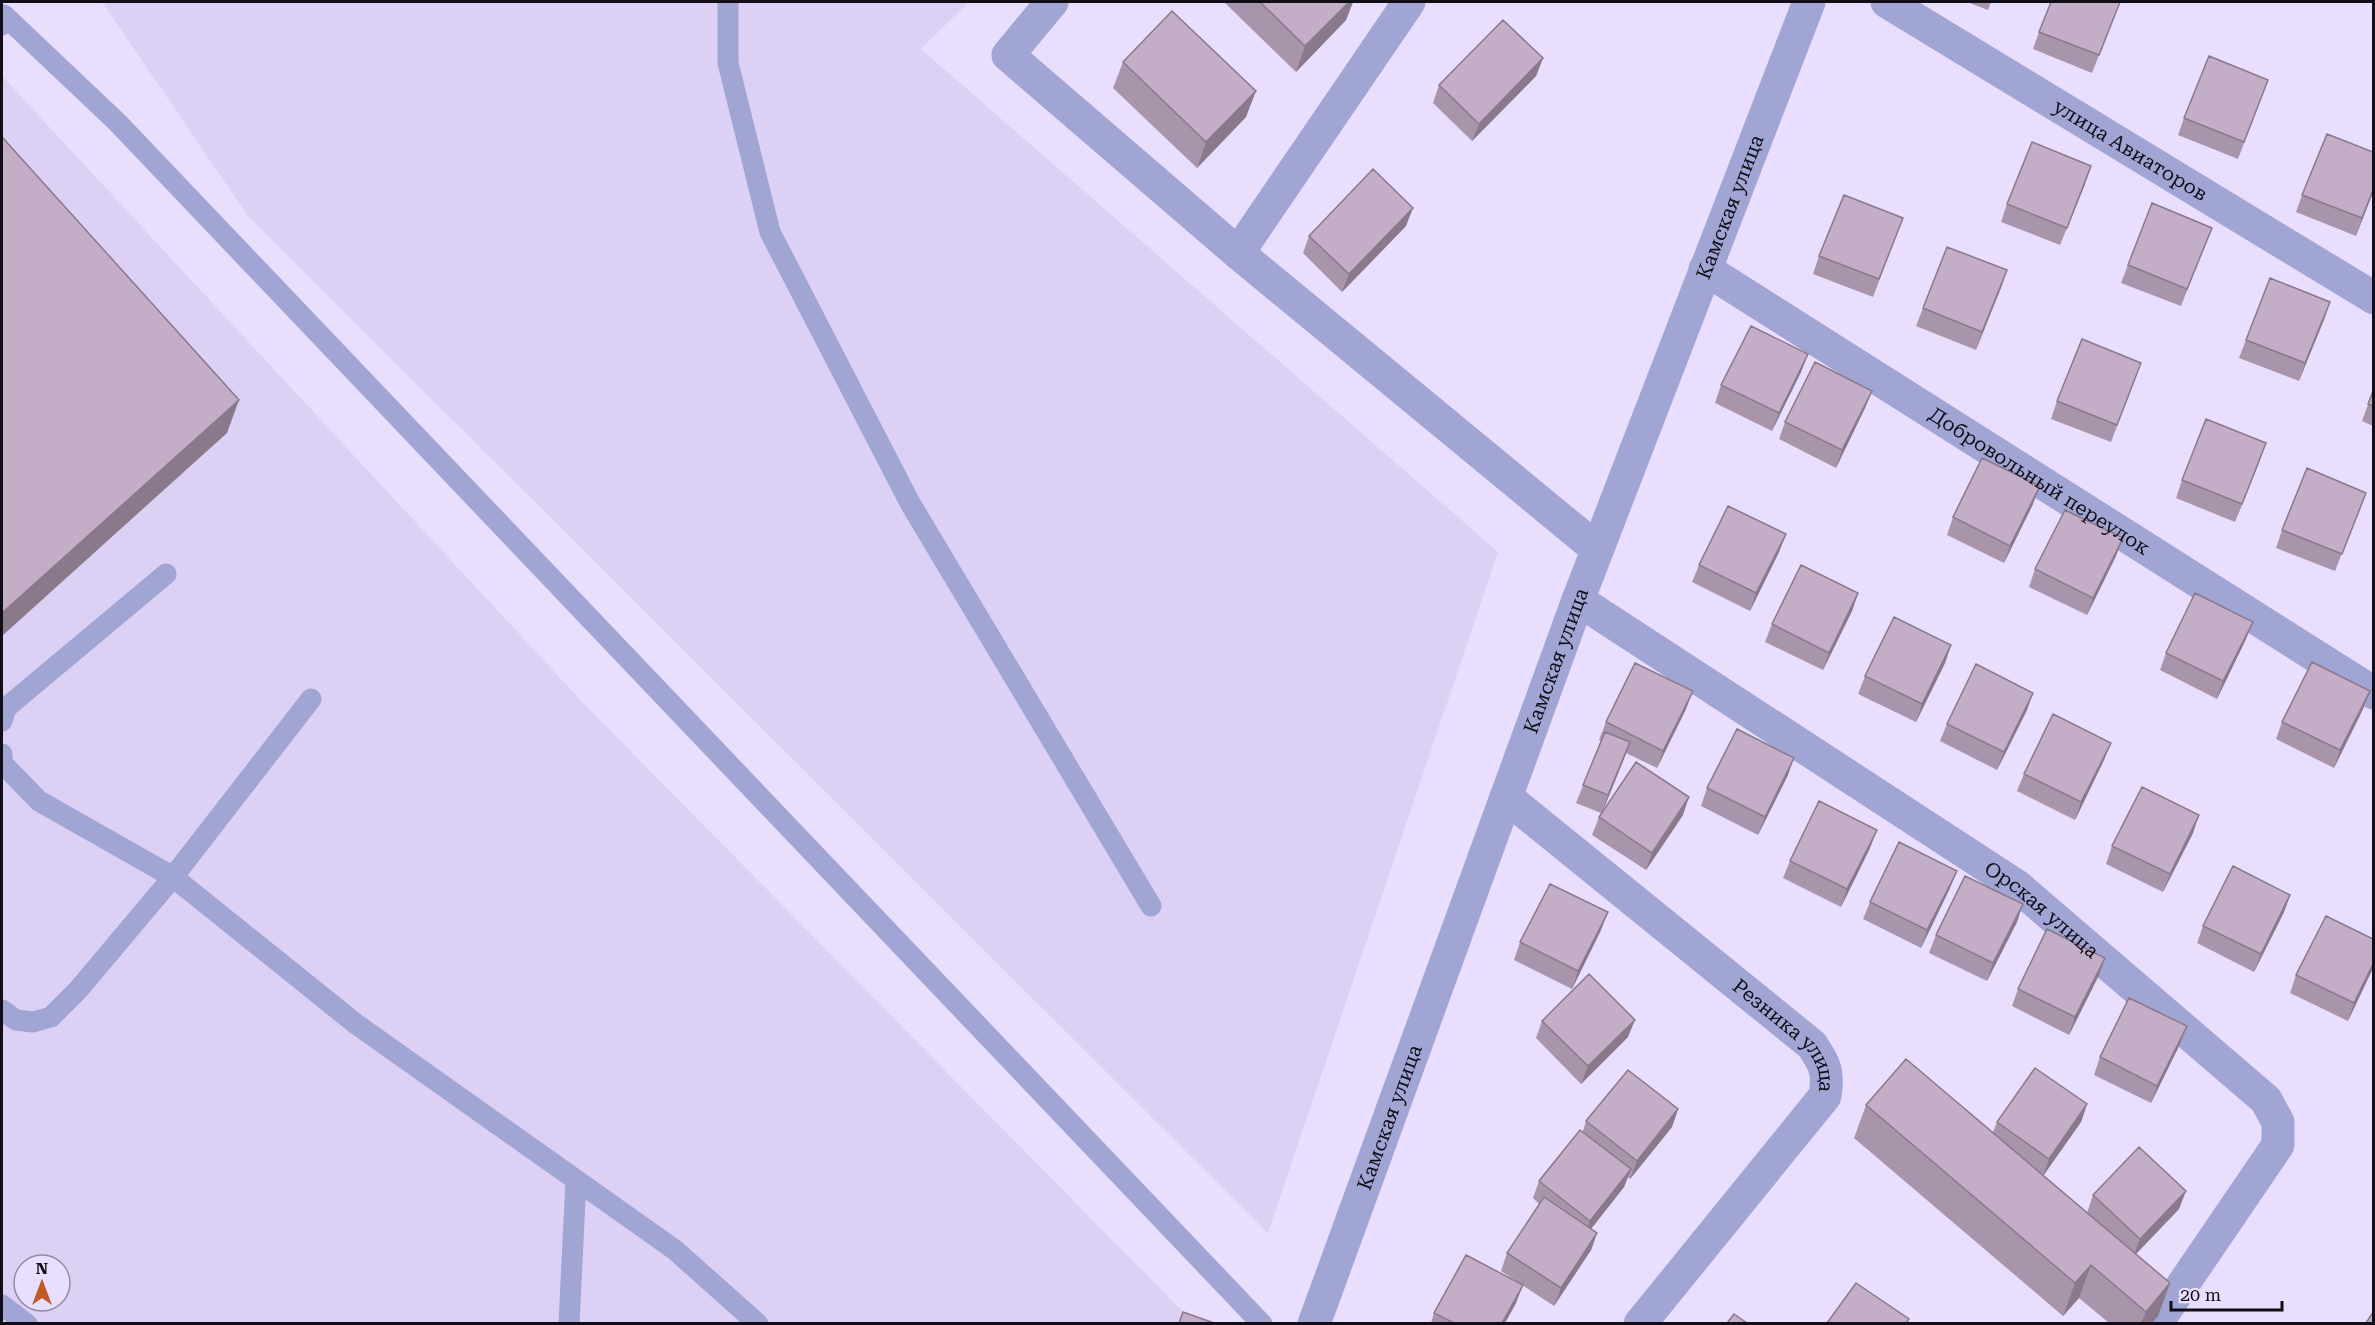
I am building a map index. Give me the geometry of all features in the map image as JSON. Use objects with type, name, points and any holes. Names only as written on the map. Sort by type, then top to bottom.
[{"type":"street","points":[[1052,2],[1008,55],[1238,253],[1597,549]]},
{"type":"street","points":[[1238,253],[1408,2]]},
{"type":"street","name":"Камская улица","points":[[1314,1323],[1597,549],[1809,2]]},
{"type":"street","name":"улица Авиаторов","points":[[1887,2],[2373,298]]},
{"type":"street","name":"Добровольный переулок","points":[[1705,269],[2373,693]]},
{"type":"street","name":"Орская улица","points":[[1578,600],[2017,886],[2266,1100],[2278,1122],[2278,1145],[2156,1323]]},
{"type":"street","name":"Резника улица","points":[[1506,797],[1812,1045],[1823,1062],[1828,1079],[1825,1096],[1640,1323]]},
{"type":"lane","points":[[728,2],[728,63],[770,232],[910,503],[1151,906]]},
{"type":"lane","points":[[2,25],[4,15],[117,122],[1262,1323]]},
{"type":"lane","points":[[2,721],[6,708],[166,574]]},
{"type":"lane","points":[[2,1010],[16,1020],[33,1022],[51,1017],[78,990],[173,877],[311,699]]},
{"type":"lane","points":[[2,754],[2,764],[39,801],[173,877],[356,1024],[675,1250],[758,1323]]},
{"type":"lane","points":[[569,1323],[576,1180]]},
{"type":"lane","points":[[2,1305],[27,1323]]},
{"type":"shaded area","points":[[102,2],[969,2],[921,49],[1498,552],[1268,1233],[248,216]]},
{"type":"shaded area","points":[[2,76],[586,706],[1194,1323],[2,1323]]},
{"type":"building","points":[[1260,2],[1349,2],[1305,46]]},
{"type":"building","points":[[2051,2],[2120,2],[2099,55],[2039,32]]},
{"type":"building","points":[[1172,11],[1256,91],[1206,142],[1123,62]]},
{"type":"building","points":[[1503,20],[1543,58],[1479,124],[1439,85]]},
{"type":"building","points":[[2209,56],[2268,80],[2244,142],[2184,118]]},
{"type":"building","points":[[2327,134],[2373,152],[2373,190],[2362,218],[2302,195]]},
{"type":"building","points":[[2,137],[239,400],[2,613]]},
{"type":"building","points":[[2032,142],[2091,166],[2067,228],[2007,204]]},
{"type":"building","points":[[1373,169],[1413,208],[1349,274],[1309,236]]},
{"type":"building","points":[[1844,195],[1903,218],[1879,279],[1819,256]]},
{"type":"building","points":[[2152,203],[2212,228],[2187,289],[2128,265]]},
{"type":"building","points":[[1947,247],[2007,270],[1982,332],[1923,308]]},
{"type":"building","points":[[2270,278],[2330,302],[2305,363],[2246,340]]},
{"type":"building","points":[[1751,326],[1808,354],[1779,413],[1721,385]]},
{"type":"building","points":[[2082,339],[2141,363],[2117,425],[2057,401]]},
{"type":"building","points":[[1815,362],[1872,391],[1842,450],[1785,422]]},
{"type":"building","points":[[2373,391],[2373,406],[2368,404]]},
{"type":"building","points":[[2206,419],[2266,443],[2242,504],[2182,480]]},
{"type":"building","points":[[1982,458],[2040,486],[2010,546],[1953,517]]},
{"type":"building","points":[[2307,468],[2366,493],[2342,554],[2282,530]]},
{"type":"building","points":[[1728,506],[1786,534],[1756,593],[1699,565]]},
{"type":"building","points":[[2065,510],[2123,538],[2093,598],[2035,569]]},
{"type":"building","points":[[1801,565],[1858,593],[1829,653],[1772,624]]},
{"type":"building","points":[[2195,593],[2253,622],[2223,681],[2166,653]]},
{"type":"building","points":[[1894,617],[1951,645],[1922,704],[1865,676]]},
{"type":"building","points":[[2312,662],[2370,691],[2340,750],[2282,722]]},
{"type":"building","points":[[1635,663],[1693,691],[1663,751],[1606,722]]},
{"type":"building","points":[[1976,664],[2033,693],[2004,752],[1947,724]]},
{"type":"building","points":[[2053,714],[2111,743],[2081,802],[2024,774]]},
{"type":"building","points":[[1737,729],[1794,758],[1765,817],[1707,788]]},
{"type":"building","points":[[1605,732],[1630,742],[1608,795],[1583,785]]},
{"type":"building","points":[[1636,762],[1689,797],[1652,853],[1599,817]]},
{"type":"building","points":[[2142,787],[2199,815],[2170,874],[2112,846]]},
{"type":"building","points":[[1819,801],[1877,830],[1847,889],[1790,861]]},
{"type":"building","points":[[1899,842],[1957,871],[1927,930],[1870,902]]},
{"type":"building","points":[[2233,866],[2290,895],[2261,954],[2203,926]]},
{"type":"building","points":[[1965,876],[2023,904],[1993,963],[1936,935]]},
{"type":"building","points":[[1550,884],[1608,912],[1578,971],[1520,942]]},
{"type":"building","points":[[2326,916],[2373,939],[2373,964],[2354,1003],[2296,975]]},
{"type":"building","points":[[2047,929],[2105,958],[2075,1017],[2018,989]]},
{"type":"building","points":[[1589,974],[1635,1020],[1588,1066],[1542,1021]]},
{"type":"building","points":[[2129,998],[2187,1026],[2157,1086],[2100,1057]]},
{"type":"building","points":[[1906,1059],[2170,1283],[2146,1312],[2091,1265],[2075,1283],[1866,1105]]},
{"type":"building","points":[[2035,1068],[2087,1104],[2049,1159],[1997,1122]]},
{"type":"building","points":[[1628,1070],[1678,1109],[1637,1161],[1586,1121]]},
{"type":"building","points":[[1580,1130],[1631,1169],[1590,1221],[1539,1181]]},
{"type":"building","points":[[2139,1147],[2186,1191],[2140,1239],[2093,1195]]},
{"type":"building","points":[[1544,1197],[1597,1233],[1561,1288],[1507,1253]]},
{"type":"building","points":[[1466,1255],[1523,1285],[1502,1323],[1454,1323],[1434,1313]]},
{"type":"building","points":[[1856,1283],[1909,1319],[1906,1323],[1827,1323]]},
{"type":"building","points":[[1183,1312],[1214,1323],[1179,1323]]},
{"type":"building","points":[[2373,1312],[2373,1323],[2366,1323]]},
{"type":"building","points":[[1734,1314],[1747,1323],[1727,1323]]}]
